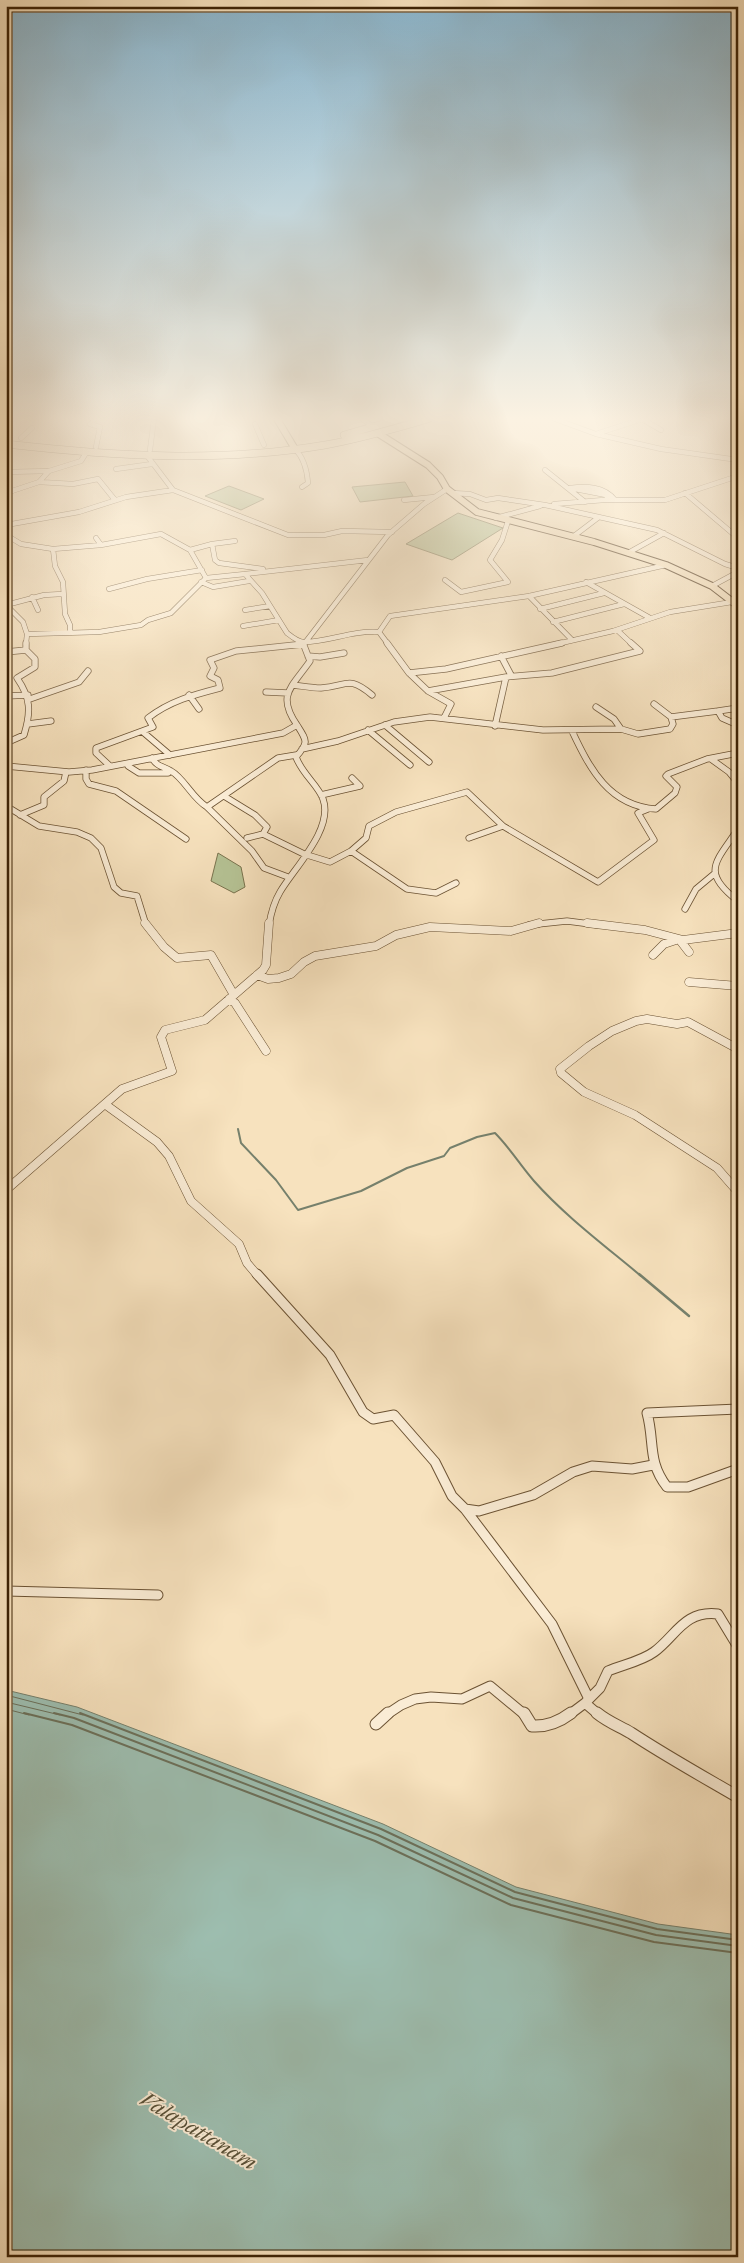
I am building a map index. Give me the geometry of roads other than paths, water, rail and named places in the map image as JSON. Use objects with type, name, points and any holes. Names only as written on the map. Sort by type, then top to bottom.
[{"type":"main road","points":[[520,525],[574,536],[666,565],[712,586],[735,604]]},
{"type":"street","points":[[261,525],[288,535],[324,535],[342,531],[392,532]]},
{"type":"street","points":[[303,643],[368,560],[401,525]]},
{"type":"street","points":[[444,580],[461,592],[508,582],[490,560],[496,547],[502,540],[507,525]]},
{"type":"street","points":[[574,536],[589,525]]},
{"type":"street","points":[[630,525],[664,533],[725,564],[738,568]]},
{"type":"street","points":[[722,525],[738,538]]},
{"type":"street","points":[[628,553],[664,533]]},
{"type":"street","points":[[6,535],[8,540],[25,546],[54,549],[101,545],[162,534],[190,550],[202,570],[203,580],[213,587],[249,581]]},
{"type":"street","points":[[96,538],[101,545]]},
{"type":"street","points":[[190,550],[212,544],[235,541]]},
{"type":"street","points":[[212,544],[215,560],[219,562],[272,570]]},
{"type":"street","points":[[54,549],[55,566],[63,582],[62,594],[70,634]]},
{"type":"street","points":[[27,634],[99,632],[141,625],[148,620],[172,613],[203,580],[272,570],[368,560]]},
{"type":"street","points":[[379,632],[390,616],[529,596],[666,565]]},
{"type":"street","points":[[109,589],[147,579],[202,570]]},
{"type":"street","points":[[712,586],[738,572]]},
{"type":"street","points":[[207,807],[278,758],[296,755],[302,749],[306,739],[287,711],[285,702],[288,693],[310,661],[303,643],[287,633],[262,593],[249,581],[245,574]]},
{"type":"street","points":[[586,582],[650,618]]},
{"type":"street","points":[[540,609],[604,593]]},
{"type":"street","points":[[6,743],[24,735],[28,724],[29,697],[17,678],[36,667],[35,659],[26,650],[27,634],[23,622],[6,605],[32,597],[62,594]]},
{"type":"street","points":[[529,596],[572,640]]},
{"type":"street","points":[[32,597],[38,610]]},
{"type":"street","points":[[553,622],[624,604]]},
{"type":"street","points":[[409,673],[437,671],[617,630],[686,608],[735,604]]},
{"type":"street","points":[[245,610],[270,606]]},
{"type":"street","points":[[243,626],[279,620]]},
{"type":"street","points":[[428,691],[508,676],[552,674],[640,651],[617,630]]},
{"type":"street","points":[[110,766],[96,753],[96,748],[153,727],[148,718],[155,712],[190,695],[220,688],[218,680],[210,676],[214,668],[210,660],[236,651],[252,652],[360,632],[379,632]]},
{"type":"street","points":[[379,632],[409,673],[428,691],[452,704],[444,718]]},
{"type":"street","points":[[6,652],[26,650]]},
{"type":"street","points":[[308,656],[320,658],[344,653]]},
{"type":"street","points":[[495,726],[508,676],[502,656]]},
{"type":"street","points":[[6,696],[29,697],[79,682],[88,671]]},
{"type":"street","points":[[350,675],[372,695]]},
{"type":"street","points":[[293,685],[312,688],[352,682],[359,684]]},
{"type":"street","points":[[266,692],[288,693]]},
{"type":"street","points":[[190,695],[199,709]]},
{"type":"street","points":[[596,707],[616,720],[620,724],[621,729],[627,734],[670,729],[673,724],[671,717],[654,704]]},
{"type":"street","points":[[671,717],[738,708]]},
{"type":"street","points":[[718,712],[722,718],[738,725]]},
{"type":"street","points":[[302,749],[338,741],[385,724],[410,719],[444,718],[495,726],[572,731],[621,729]]},
{"type":"street","points":[[28,724],[51,721]]},
{"type":"street","points":[[385,724],[428,762]]},
{"type":"street","points":[[6,766],[66,772],[86,770],[250,741],[283,733],[297,725]]},
{"type":"street","points":[[368,730],[410,765]]},
{"type":"street","points":[[572,731],[590,769],[626,803],[648,809],[656,809],[677,790],[675,785],[666,776],[711,759],[738,753]]},
{"type":"street","points":[[143,732],[170,755]]},
{"type":"street","points":[[6,1190],[106,1105],[122,1089],[172,1071],[161,1037],[165,1030],[205,1020],[266,965],[270,918],[274,903],[288,877],[322,828],[325,806],[321,795],[302,772],[296,755]]},
{"type":"street","points":[[152,758],[158,766],[175,774],[192,798],[207,807],[252,851],[264,868],[288,877]]},
{"type":"street","points":[[711,759],[729,772],[738,783]]},
{"type":"street","points":[[128,763],[128,766],[138,773],[175,774]]},
{"type":"street","points":[[86,770],[86,779],[89,784],[116,791],[132,804],[186,839]]},
{"type":"street","points":[[20,814],[44,806],[44,797],[64,781],[66,772]]},
{"type":"street","points":[[321,795],[360,786],[352,778]]},
{"type":"street","points":[[247,838],[263,834],[304,854],[330,862],[350,851],[366,838],[369,826],[375,822],[393,816],[396,812],[467,792],[503,826],[598,882],[654,840],[638,813],[648,809]]},
{"type":"street","points":[[224,796],[255,815],[267,827],[263,834]]},
{"type":"street","points":[[6,806],[37,825],[72,832],[85,836],[97,843],[103,852],[107,869],[117,890],[121,893],[137,896],[144,923],[168,952],[177,958],[210,955],[231,997],[266,1052]]},
{"type":"street","points":[[469,838],[503,826]]},
{"type":"street","points":[[738,829],[714,864],[714,874],[725,891],[738,901]]},
{"type":"street","points":[[350,851],[406,889],[436,893],[456,883]]},
{"type":"street","points":[[685,909],[698,885],[714,874]]},
{"type":"street","points":[[257,975],[268,979],[279,978],[291,974],[304,962],[315,956],[376,946],[396,935],[430,927],[511,931],[530,924],[578,921],[645,930],[679,939],[696,939],[738,933]]},
{"type":"street","points":[[679,939],[689,952]]},
{"type":"street","points":[[653,955],[664,944],[679,939]]},
{"type":"street","points":[[689,982],[731,987],[738,986]]},
{"type":"street","points":[[738,1049],[688,1022],[678,1026],[649,1018],[636,1020],[613,1031],[578,1054],[560,1070],[561,1074],[569,1082],[584,1092],[635,1115],[717,1168],[738,1192]]},
{"type":"street","points":[[106,1105],[156,1142],[169,1156],[192,1201],[239,1244],[247,1263],[330,1355],[363,1412],[373,1419],[394,1414],[400,1423],[423,1446],[435,1462],[452,1496],[465,1509],[510,1566],[532,1600],[552,1624],[587,1701],[610,1724],[629,1732],[644,1744],[738,1796]]},
{"type":"street","points":[[738,1409],[647,1413],[650,1420],[655,1474],[666,1486],[673,1488],[688,1487],[738,1469]]},
{"type":"street","points":[[465,1509],[479,1511],[533,1495],[573,1472],[592,1466],[632,1470],[653,1466]]},
{"type":"street","points":[[6,1591],[158,1595]]},
{"type":"street","points":[[376,1724],[394,1707],[405,1702],[431,1698],[460,1699],[474,1696],[490,1686],[522,1710],[532,1726],[541,1727],[560,1721],[587,1701],[600,1688],[608,1671],[654,1652],[682,1624],[708,1613],[718,1614],[738,1647]]},
{"type":"water","name":"Valapattanam","points":[[6,1690],[77,1707],[383,1824],[516,1887],[658,1924],[738,1935],[738,2257],[6,2257]]},
{"type":"waterway","points":[[238,1129],[241,1143],[276,1180],[298,1210],[361,1191],[407,1168],[444,1156],[450,1148],[477,1137],[495,1133],[546,1194],[585,1230],[641,1276]]},
{"type":"waterway","points":[[639,1274],[689,1316]]}]
